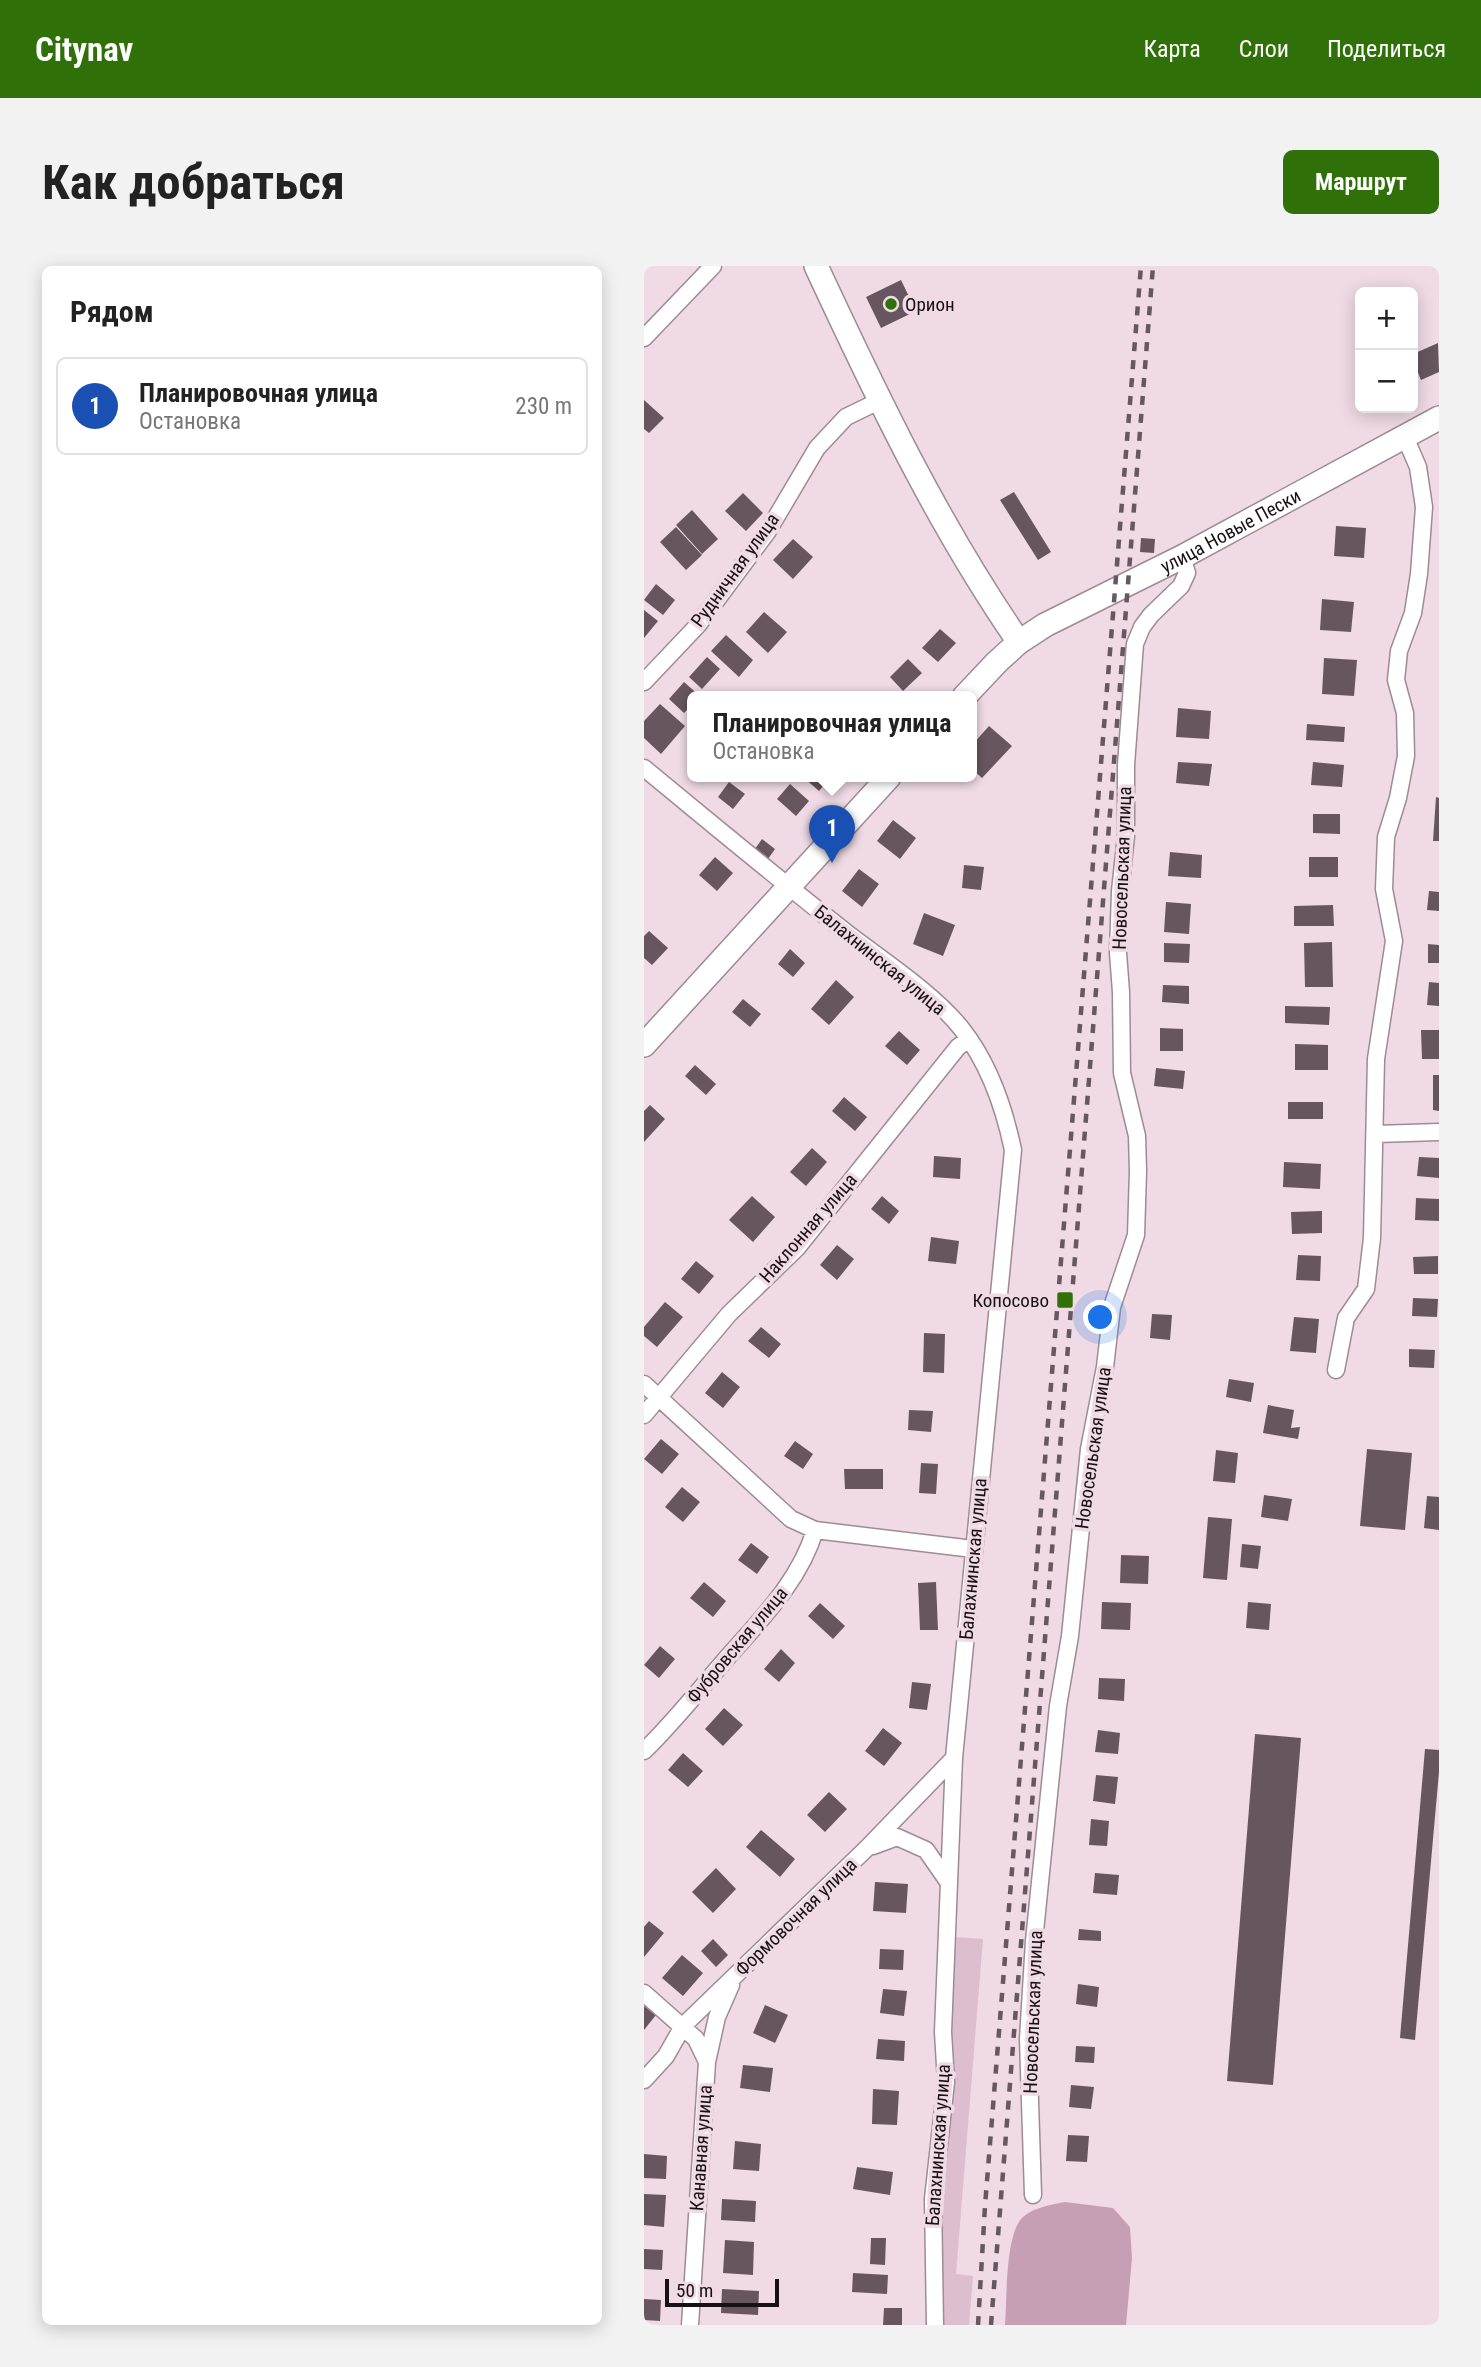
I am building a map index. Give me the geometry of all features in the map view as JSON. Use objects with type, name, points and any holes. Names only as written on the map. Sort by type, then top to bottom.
[{"type":"main road","points":[[816,266],[919,475],[993,605],[1019,642]]},
{"type":"main road","name":"улица Новые Пески","points":[[970,691],[1019,642],[1045,625],[1182,557],[1439,418]]},
{"type":"main road","points":[[644,1045],[884,782]]},
{"type":"street","points":[[644,338],[713,266]]},
{"type":"street","name":"Рудничная улица","points":[[644,682],[698,625],[768,531],[817,447],[846,416],[881,400]]},
{"type":"street","points":[[1336,1370],[1346,1318],[1366,1289],[1372,1238],[1376,1059],[1394,941],[1384,889],[1386,837],[1398,798],[1406,756],[1405,713],[1396,680],[1399,651],[1413,613],[1424,507],[1418,467],[1405,437]]},
{"type":"street","name":"Новосельская улица","points":[[1032,2195],[1028,2039],[1034,1941],[1058,1706],[1070,1636],[1089,1449],[1105,1367],[1112,1307],[1136,1235],[1137,1136],[1122,1073],[1118,953],[1120,891],[1126,836],[1126,765],[1135,644],[1151,615],[1181,586],[1187,573],[1182,557]]},
{"type":"street","name":"Балахнинская улица","points":[[644,768],[944,1009],[969,1039],[1006,1113],[1013,1150],[954,1758],[943,2032],[946,2081],[933,2199],[935,2325]]},
{"type":"street","name":"Наклонная улица","points":[[644,1415],[729,1314],[797,1248],[958,1047],[969,1039]]},
{"type":"street","points":[[1376,1134],[1439,1132]]},
{"type":"street","points":[[644,1384],[791,1519],[815,1530],[973,1549]]},
{"type":"street","name":"Фубровская улица","points":[[644,1751],[768,1611],[797,1573],[815,1530]]},
{"type":"street","name":"Формовочная улица","points":[[644,2080],[666,2056],[683,2026],[867,1848],[954,1758]]},
{"type":"street","points":[[867,1848],[897,1837],[926,1850],[949,1883]]},
{"type":"street","name":"Канавная улица","points":[[690,2325],[707,2062],[717,2017],[735,1976]]},
{"type":"street","points":[[644,1993],[696,2039],[707,2062]]},
{"type":"shaded area","points":[[954,1937],[983,1939],[956,2274],[973,2276],[969,2325],[941,2325],[939,2200]]},
{"type":"shaded area","points":[[1065,2202],[1113,2208],[1130,2227],[1132,2258],[1126,2325],[1005,2325],[1010,2252],[1017,2225],[1033,2211]]},
{"type":"building","name":"Орион","points":[[901,280],[916,311],[881,328],[866,297]]},
{"type":"building","points":[[1438,343],[1439,372],[1421,380],[1418,373],[1418,352]]},
{"type":"building","points":[[644,400],[664,418],[649,433],[644,429]]},
{"type":"building","points":[[1014,492],[1051,552],[1038,560],[1000,500]]},
{"type":"building","points":[[743,493],[763,513],[746,531],[725,511]]},
{"type":"building","points":[[692,510],[718,539],[702,554],[676,525]]},
{"type":"building","points":[[1336,526],[1366,528],[1364,558],[1334,556]]},
{"type":"building","points":[[676,527],[702,555],[686,570],[660,542]]},
{"type":"building","points":[[1141,538],[1155,539],[1154,553],[1140,552]]},
{"type":"building","points":[[793,539],[813,557],[793,579],[773,560]]},
{"type":"building","points":[[656,584],[675,600],[663,615],[644,600]]},
{"type":"building","points":[[1322,599],[1354,602],[1351,632],[1320,630]]},
{"type":"building","points":[[644,610],[658,621],[644,638]]},
{"type":"building","points":[[764,612],[787,632],[768,653],[746,632]]},
{"type":"building","points":[[940,629],[956,643],[938,662],[922,648]]},
{"type":"building","points":[[726,635],[753,660],[739,677],[711,651]]},
{"type":"building","points":[[707,657],[720,669],[702,689],[689,677]]},
{"type":"building","points":[[1324,658],[1357,660],[1354,696],[1322,694]]},
{"type":"building","points":[[908,659],[922,673],[903,691],[890,677]]},
{"type":"building","points":[[684,682],[694,691],[687,691],[687,710],[684,713],[669,699]]},
{"type":"building","points":[[660,704],[685,726],[661,754],[644,738],[644,721]]},
{"type":"building","points":[[1178,708],[1211,711],[1209,739],[1176,737]]},
{"type":"building","points":[[1307,724],[1345,727],[1344,742],[1306,740]]},
{"type":"building","points":[[989,726],[1012,746],[982,778],[977,774],[977,739]]},
{"type":"building","points":[[1178,762],[1212,764],[1209,786],[1176,783]]},
{"type":"building","points":[[1313,762],[1344,765],[1342,787],[1311,785]]},
{"type":"building","points":[[729,782],[745,794],[733,809],[718,797]]},
{"type":"building","points":[[809,782],[827,782],[819,791]]},
{"type":"building","points":[[790,784],[809,801],[796,816],[777,799]]},
{"type":"building","points":[[1436,797],[1439,798],[1439,841],[1433,841]]},
{"type":"building","points":[[1313,814],[1340,814],[1340,834],[1313,833]]},
{"type":"building","points":[[893,820],[916,838],[900,859],[877,841]]},
{"type":"building","points":[[762,839],[775,849],[768,859],[755,849]]},
{"type":"building","points":[[1170,852],[1202,855],[1201,878],[1168,876]]},
{"type":"building","points":[[715,857],[733,873],[717,891],[699,875]]},
{"type":"building","points":[[1309,857],[1338,857],[1338,877],[1309,877]]},
{"type":"building","points":[[964,865],[984,867],[981,890],[962,888]]},
{"type":"building","points":[[859,869],[879,884],[862,907],[842,891]]},
{"type":"building","points":[[1429,891],[1439,892],[1439,911],[1427,910]]},
{"type":"building","points":[[1166,902],[1191,904],[1189,934],[1164,932]]},
{"type":"building","points":[[1333,905],[1334,926],[1294,926],[1294,906]]},
{"type":"building","points":[[924,913],[955,925],[943,956],[913,944]]},
{"type":"building","points":[[649,931],[668,948],[652,965],[644,958],[644,936]]},
{"type":"building","points":[[1332,942],[1333,987],[1305,987],[1304,943]]},
{"type":"building","points":[[1164,943],[1190,944],[1189,963],[1164,962]]},
{"type":"building","points":[[1428,944],[1439,945],[1439,963],[1428,963]]},
{"type":"building","points":[[790,949],[805,963],[793,977],[778,964]]},
{"type":"building","points":[[836,980],[854,997],[829,1025],[811,1009]]},
{"type":"building","points":[[1429,982],[1439,983],[1439,1006],[1427,1005]]},
{"type":"building","points":[[1163,985],[1189,986],[1189,1004],[1162,1002]]},
{"type":"building","points":[[743,999],[761,1014],[750,1027],[732,1012]]},
{"type":"building","points":[[1285,1006],[1330,1007],[1329,1025],[1285,1023]]},
{"type":"building","points":[[1160,1028],[1183,1029],[1183,1051],[1160,1051]]},
{"type":"building","points":[[1421,1030],[1439,1030],[1439,1059],[1422,1059]]},
{"type":"building","points":[[899,1031],[920,1050],[907,1065],[885,1046]]},
{"type":"building","points":[[1295,1044],[1328,1045],[1328,1070],[1295,1070]]},
{"type":"building","points":[[695,1065],[716,1084],[706,1095],[685,1076]]},
{"type":"building","points":[[1156,1068],[1185,1071],[1183,1089],[1154,1086]]},
{"type":"building","points":[[1433,1075],[1439,1075],[1439,1111],[1433,1110]]},
{"type":"building","points":[[844,1097],[867,1117],[855,1131],[832,1111]]},
{"type":"building","points":[[1288,1102],[1323,1102],[1323,1119],[1288,1119]]},
{"type":"building","points":[[650,1105],[665,1119],[644,1142],[644,1111]]},
{"type":"building","points":[[812,1148],[827,1162],[806,1186],[790,1172]]},
{"type":"building","points":[[934,1156],[961,1158],[960,1179],[933,1177]]},
{"type":"building","points":[[1419,1157],[1439,1158],[1439,1178],[1417,1176]]},
{"type":"building","points":[[1284,1162],[1321,1164],[1320,1189],[1283,1187]]},
{"type":"building","points":[[752,1196],[775,1217],[753,1242],[729,1220]]},
{"type":"building","points":[[882,1196],[899,1211],[889,1224],[871,1209]]},
{"type":"building","points":[[1416,1198],[1439,1199],[1439,1221],[1415,1220]]},
{"type":"building","points":[[1322,1211],[1322,1233],[1292,1234],[1291,1212]]},
{"type":"building","points":[[931,1237],[959,1241],[956,1264],[928,1261]]},
{"type":"building","points":[[837,1245],[854,1259],[837,1280],[820,1265]]},
{"type":"building","points":[[1298,1255],[1321,1256],[1320,1281],[1296,1280]]},
{"type":"building","points":[[1438,1256],[1438,1274],[1414,1274],[1413,1257]]},
{"type":"building","points":[[696,1261],[714,1276],[699,1294],[681,1279]]},
{"type":"building","points":[[1413,1298],[1438,1299],[1437,1317],[1412,1316]]},
{"type":"building","points":[[665,1302],[683,1317],[657,1347],[644,1336],[644,1327]]},
{"type":"building","points":[[1152,1314],[1172,1315],[1170,1340],[1150,1338]]},
{"type":"building","points":[[1294,1317],[1319,1319],[1316,1353],[1290,1351]]},
{"type":"building","points":[[761,1327],[781,1344],[769,1358],[748,1341]]},
{"type":"building","points":[[924,1333],[945,1334],[944,1373],[923,1372]]},
{"type":"building","points":[[1409,1349],[1435,1350],[1434,1368],[1409,1367]]},
{"type":"building","points":[[722,1372],[740,1387],[723,1408],[705,1393]]},
{"type":"building","points":[[1229,1379],[1254,1383],[1251,1402],[1226,1397]]},
{"type":"building","points":[[1268,1405],[1294,1410],[1291,1428],[1300,1427],[1298,1439],[1263,1433]]},
{"type":"building","points":[[909,1410],[933,1411],[931,1432],[908,1430]]},
{"type":"building","points":[[661,1439],[679,1454],[662,1474],[644,1459]]},
{"type":"building","points":[[795,1441],[813,1454],[803,1469],[784,1456]]},
{"type":"building","points":[[1367,1449],[1412,1453],[1405,1530],[1360,1526]]},
{"type":"building","points":[[1216,1450],[1238,1453],[1235,1483],[1213,1481]]},
{"type":"building","points":[[921,1463],[938,1464],[936,1494],[919,1493]]},
{"type":"building","points":[[844,1469],[883,1469],[883,1489],[845,1489]]},
{"type":"building","points":[[682,1487],[700,1502],[683,1522],[665,1507]]},
{"type":"building","points":[[1264,1495],[1292,1499],[1288,1521],[1261,1517]]},
{"type":"building","points":[[1427,1496],[1439,1497],[1439,1530],[1424,1528]]},
{"type":"building","points":[[1208,1517],[1232,1519],[1227,1580],[1203,1578]]},
{"type":"building","points":[[751,1543],[769,1557],[757,1574],[738,1560]]},
{"type":"building","points":[[1242,1544],[1261,1546],[1258,1569],[1240,1567]]},
{"type":"building","points":[[1121,1555],[1149,1556],[1148,1584],[1120,1583]]},
{"type":"building","points":[[704,1582],[726,1601],[713,1617],[690,1598]]},
{"type":"building","points":[[936,1582],[938,1630],[920,1630],[918,1583]]},
{"type":"building","points":[[1102,1602],[1131,1603],[1130,1630],[1101,1629]]},
{"type":"building","points":[[1248,1602],[1271,1604],[1269,1630],[1246,1628]]},
{"type":"building","points":[[820,1603],[845,1626],[833,1639],[808,1616]]},
{"type":"building","points":[[660,1646],[675,1659],[659,1678],[644,1665]]},
{"type":"building","points":[[781,1649],[795,1663],[779,1682],[764,1669]]},
{"type":"building","points":[[1099,1678],[1125,1679],[1124,1701],[1098,1699]]},
{"type":"building","points":[[912,1682],[931,1684],[927,1710],[909,1708]]},
{"type":"building","points":[[724,1708],[743,1725],[723,1746],[705,1729]]},
{"type":"building","points":[[883,1728],[902,1743],[884,1766],[865,1751]]},
{"type":"building","points":[[1098,1730],[1120,1733],[1118,1754],[1095,1752]]},
{"type":"building","points":[[1255,1734],[1301,1738],[1273,2085],[1227,2081]]},
{"type":"building","points":[[1425,1749],[1439,1750],[1439,1772],[1415,2040],[1400,2038]]},
{"type":"building","points":[[683,1753],[703,1771],[688,1787],[668,1770]]},
{"type":"building","points":[[1096,1775],[1118,1777],[1115,1804],[1093,1801]]},
{"type":"building","points":[[829,1792],[847,1809],[825,1832],[807,1815]]},
{"type":"building","points":[[1091,1819],[1109,1821],[1107,1846],[1089,1845]]},
{"type":"building","points":[[761,1830],[795,1859],[780,1877],[746,1847]]},
{"type":"building","points":[[716,1868],[736,1889],[713,1913],[692,1892]]},
{"type":"building","points":[[1095,1873],[1119,1875],[1117,1895],[1093,1893]]},
{"type":"building","points":[[875,1882],[908,1884],[906,1913],[873,1911]]},
{"type":"building","points":[[649,1921],[664,1933],[644,1957],[644,1927]]},
{"type":"building","points":[[1079,1929],[1101,1931],[1101,1941],[1078,1940]]},
{"type":"building","points":[[713,1939],[728,1955],[716,1967],[701,1951]]},
{"type":"building","points":[[880,1949],[904,1950],[903,1970],[879,1969]]},
{"type":"building","points":[[682,1955],[703,1973],[683,1996],[662,1978]]},
{"type":"building","points":[[1078,1984],[1099,1987],[1097,2007],[1076,2004]]},
{"type":"building","points":[[883,1989],[907,1991],[904,2016],[880,2013]]},
{"type":"building","points":[[765,2005],[788,2015],[775,2043],[753,2033]]},
{"type":"building","points":[[644,2006],[656,2015],[644,2030]]},
{"type":"building","points":[[878,2039],[905,2041],[904,2061],[876,2059]]},
{"type":"building","points":[[1076,2046],[1095,2047],[1094,2063],[1075,2062]]},
{"type":"building","points":[[743,2065],[773,2068],[770,2092],[740,2088]]},
{"type":"building","points":[[1071,2085],[1094,2087],[1091,2109],[1069,2107]]},
{"type":"building","points":[[873,2089],[899,2091],[897,2125],[872,2124]]},
{"type":"building","points":[[1068,2135],[1089,2136],[1087,2162],[1066,2161]]},
{"type":"building","points":[[735,2141],[761,2144],[759,2171],[733,2169]]},
{"type":"building","points":[[644,2154],[667,2156],[666,2179],[644,2178]]},
{"type":"building","points":[[857,2167],[893,2172],[890,2195],[853,2189]]},
{"type":"building","points":[[644,2194],[666,2195],[664,2227],[644,2225]]},
{"type":"building","points":[[722,2199],[756,2201],[755,2222],[721,2220]]},
{"type":"building","points":[[871,2238],[886,2238],[885,2265],[870,2264]]},
{"type":"building","points":[[725,2240],[754,2242],[753,2275],[723,2273]]},
{"type":"building","points":[[644,2249],[663,2250],[662,2270],[644,2269]]},
{"type":"building","points":[[853,2273],[888,2275],[887,2294],[852,2292]]},
{"type":"building","points":[[722,2289],[759,2291],[758,2315],[721,2313]]},
{"type":"building","points":[[644,2299],[661,2300],[660,2321],[644,2320]]},
{"type":"building","points":[[884,2308],[902,2308],[902,2325],[883,2325]]},
{"type":"railway","points":[[978,2325],[985,2206],[1141,266]]},
{"type":"railway","points":[[991,2325],[1153,266]]},
{"type":"place","name":"Орион","points":[[891,304]]},
{"type":"place","name":"Планировочная улица","points":[[832,863]]},
{"type":"place","name":"Копосово","points":[[1065,1300]]}]
